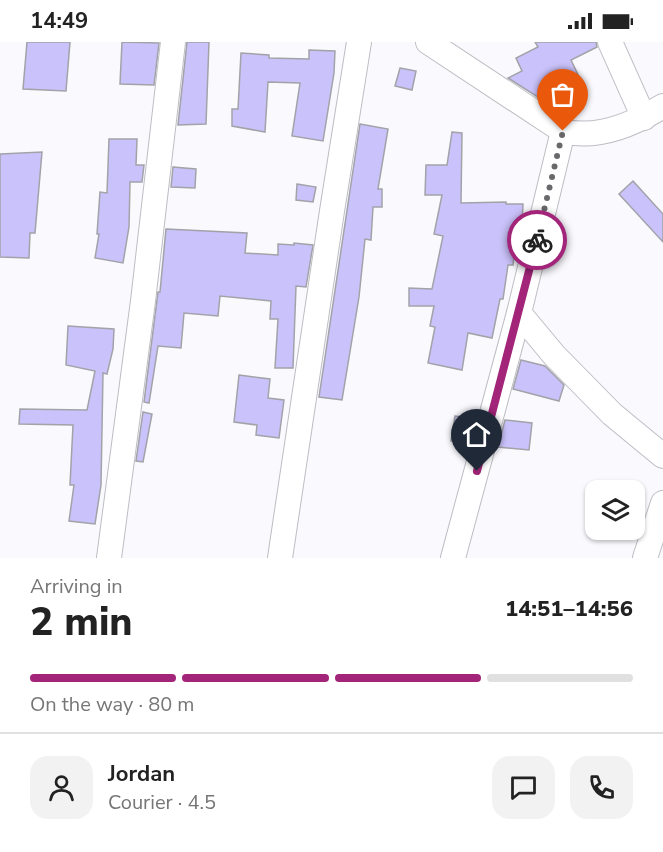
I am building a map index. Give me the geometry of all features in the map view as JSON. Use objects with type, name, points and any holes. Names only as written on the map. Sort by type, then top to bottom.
[{"type":"street","points":[[109,558],[173,42]]},
{"type":"street","points":[[280,558],[359,42]]},
{"type":"street","points":[[428,42],[563,131],[579,135],[598,133],[653,112],[610,42]]},
{"type":"street","points":[[453,558],[519,313],[563,131]]},
{"type":"street","points":[[519,313],[554,355],[612,414],[663,456]]},
{"type":"street","points":[[645,558],[663,503]]},
{"type":"building","points":[[27,42],[70,42],[66,91],[23,89]]},
{"type":"building","points":[[122,42],[159,43],[154,85],[120,84]]},
{"type":"building","points":[[187,42],[209,42],[206,124],[178,125]]},
{"type":"building","points":[[535,42],[596,42],[597,47],[571,60],[583,85],[547,103],[508,78],[522,71],[516,58],[538,47]]},
{"type":"building","points":[[309,50],[335,51],[334,73],[323,141],[292,136],[300,83],[268,82],[265,132],[232,126],[232,109],[238,109],[241,53],[269,55],[269,58],[309,59]]},
{"type":"building","points":[[400,68],[416,71],[412,90],[395,86]]},
{"type":"building","points":[[360,124],[388,129],[378,189],[382,189],[382,207],[373,207],[371,240],[365,239],[359,297],[342,400],[319,397]]},
{"type":"building","points":[[452,132],[462,133],[461,203],[523,204],[522,226],[517,226],[513,265],[508,265],[503,299],[500,299],[492,338],[468,333],[462,370],[428,363],[435,327],[430,326],[434,306],[409,306],[409,288],[432,289],[443,236],[434,234],[442,195],[425,195],[426,165],[447,165]]},
{"type":"building","points":[[109,139],[137,139],[136,165],[144,165],[142,182],[130,182],[129,227],[123,263],[95,258],[99,234],[97,234],[100,192],[107,193]]},
{"type":"building","points":[[42,152],[35,233],[30,233],[29,258],[0,257],[0,154]]},
{"type":"building","points":[[173,167],[196,169],[195,188],[171,187]]},
{"type":"building","points":[[633,181],[663,214],[663,242],[619,194]]},
{"type":"building","points":[[297,184],[316,187],[313,202],[296,200]]},
{"type":"building","points":[[166,229],[247,233],[245,253],[278,255],[278,244],[313,245],[306,287],[296,286],[293,368],[275,368],[278,319],[270,319],[271,301],[220,296],[218,316],[184,313],[181,348],[158,346],[149,403],[144,402],[158,292],[160,292]]},
{"type":"building","points":[[68,326],[114,329],[113,349],[107,374],[103,373],[101,485],[95,524],[69,521],[74,485],[70,485],[73,425],[19,424],[20,409],[87,410],[95,371],[66,365]]},
{"type":"building","points":[[521,360],[545,366],[564,385],[559,401],[513,389]]},
{"type":"building","points":[[239,375],[270,379],[268,398],[284,400],[279,438],[256,435],[257,425],[234,422]]},
{"type":"building","points":[[143,412],[152,414],[143,462],[136,461]]},
{"type":"building","points":[[455,416],[471,418],[467,444],[451,441]]},
{"type":"building","points":[[505,420],[532,423],[529,450],[498,447]]},
{"type":"way so far","points":[[537,240],[563,131]]},
{"type":"route","points":[[477,471],[537,240]]}]
